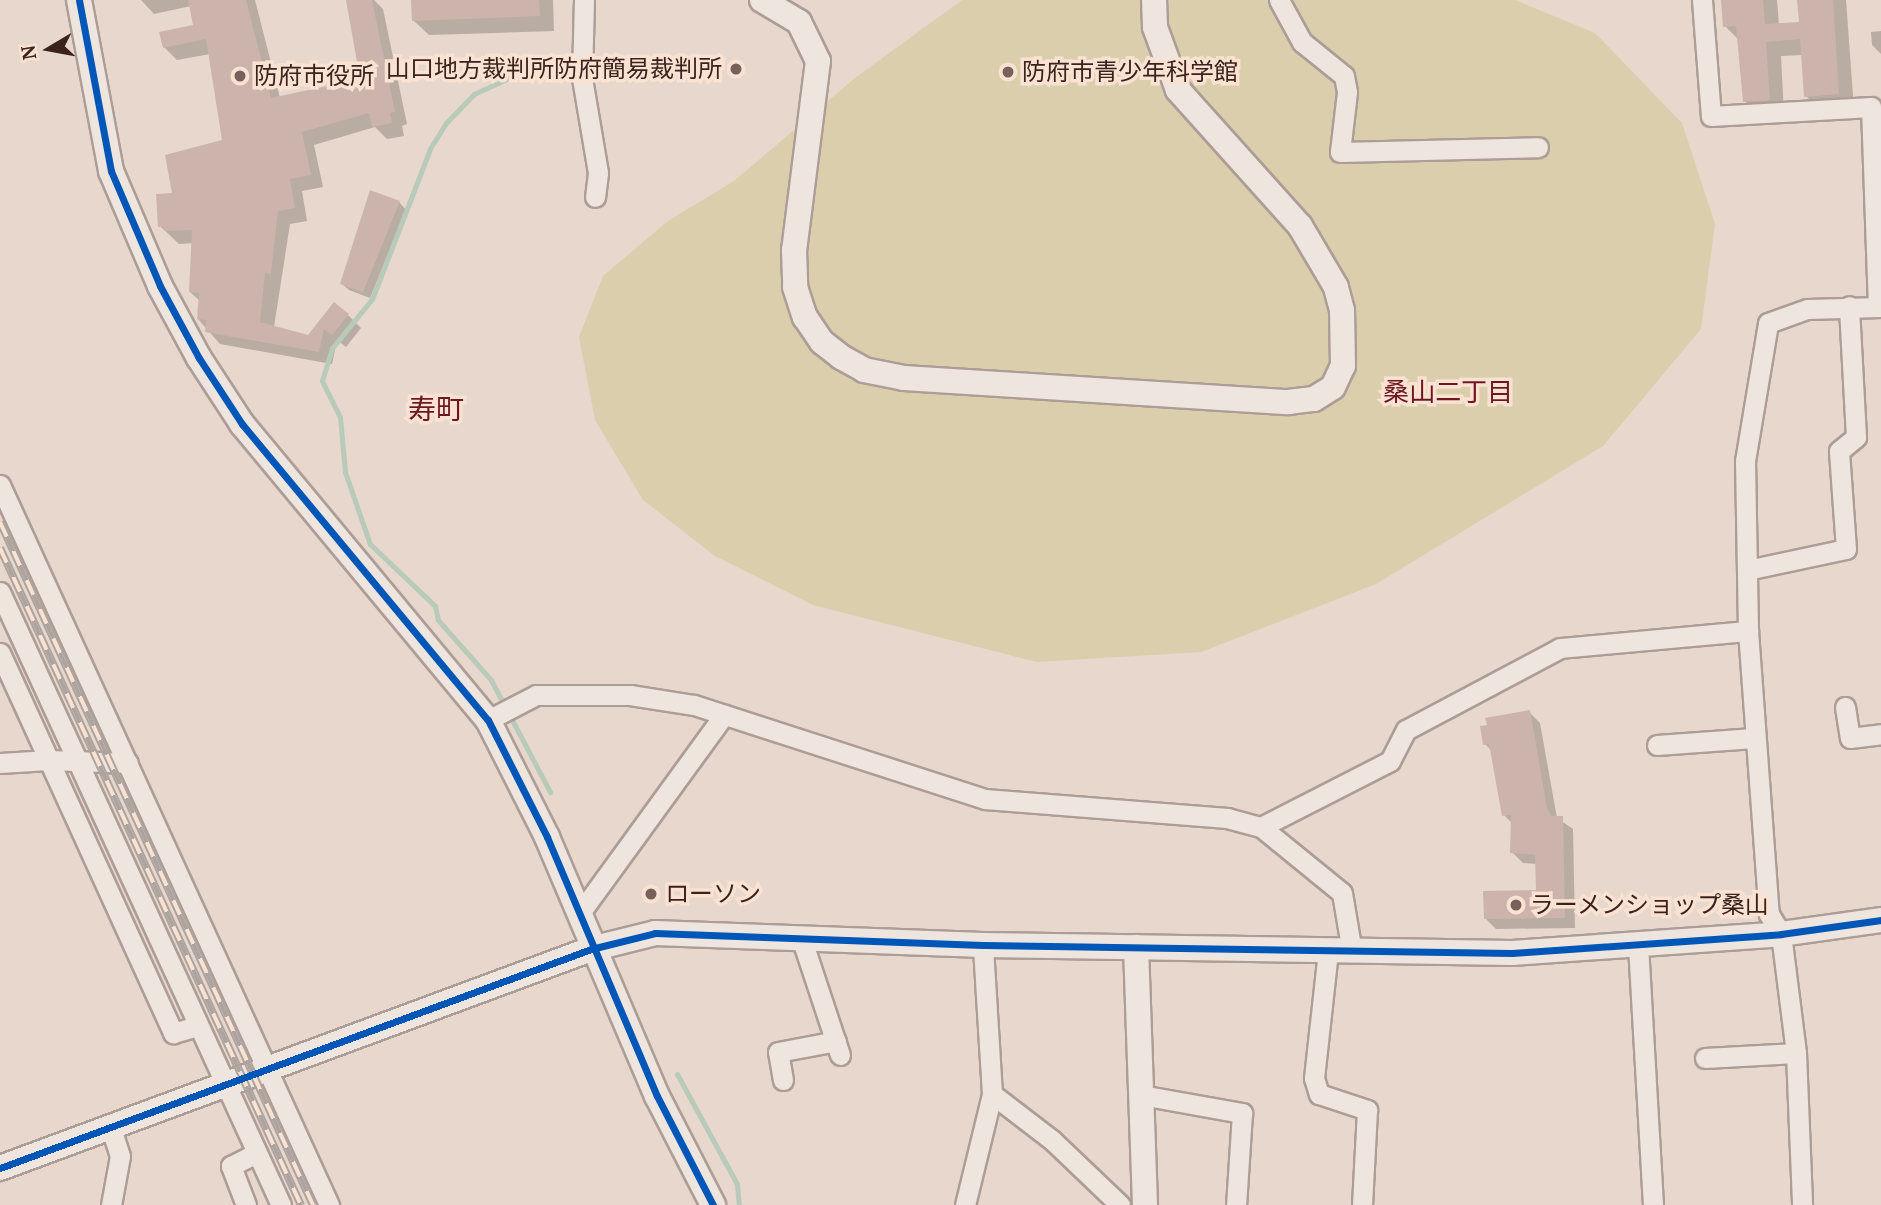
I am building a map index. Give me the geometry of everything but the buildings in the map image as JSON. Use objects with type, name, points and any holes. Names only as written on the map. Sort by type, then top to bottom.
[{"type":"street","points":[[79,0],[111,171],[133,230],[199,358],[283,475],[453,672],[488,720],[580,914],[591,949],[657,1096],[713,1205]]},
{"type":"street","points":[[584,0],[582,78],[598,173],[595,197]]},
{"type":"street","points":[[762,0],[799,22],[818,61],[794,250],[795,287],[805,317],[822,342],[841,357],[864,370],[904,378],[1288,402],[1314,399],[1333,387],[1343,366],[1342,310],[1336,287],[1300,226],[1178,90],[1155,27],[1154,0]]},
{"type":"street","points":[[1279,0],[1302,42],[1344,76],[1347,92],[1340,152],[1538,147]]},
{"type":"street","points":[[1702,0],[1711,116],[1871,107],[1880,307],[1808,309],[1768,323],[1745,461],[1748,631],[1754,738],[1769,914],[1781,934],[1796,1053],[1802,1205]]},
{"type":"street","points":[[1748,570],[1846,549],[1839,451],[1856,437],[1849,306]]},
{"type":"street","points":[[0,485],[330,1205]]},
{"type":"street","points":[[0,592],[281,1205]]},
{"type":"street","points":[[1261,827],[1390,761],[1406,730],[1560,648],[1748,631]]},
{"type":"street","points":[[0,653],[173,1033],[198,1026]]},
{"type":"street","points":[[488,720],[536,695],[630,695],[724,715],[985,799],[1208,813],[1261,827],[1342,893],[1340,951],[1314,1078],[1319,1094],[1367,1110],[1362,1205]]},
{"type":"street","points":[[1845,707],[1850,738],[1881,734]]},
{"type":"street","points":[[580,914],[724,715]]},
{"type":"street","points":[[1657,745],[1754,738]]},
{"type":"street","points":[[0,763],[49,760],[128,763]]},
{"type":"street","points":[[0,1168],[225,1087],[591,949],[656,933],[716,932],[802,940],[1512,954],[1781,934],[1881,920]]},
{"type":"street","points":[[782,1080],[778,1052],[838,1048],[802,940]]},
{"type":"street","points":[[965,1205],[992,1094],[984,944]]},
{"type":"street","points":[[1638,945],[1653,1205]]},
{"type":"street","points":[[1136,947],[1145,1205]]},
{"type":"street","points":[[1705,1058],[1796,1053]]},
{"type":"street","points":[[992,1094],[1052,1140],[1120,1205]]},
{"type":"street","points":[[1141,1095],[1242,1113],[1236,1205]]},
{"type":"street","points":[[111,1128],[120,1156],[111,1205]]},
{"type":"street","points":[[247,1205],[231,1166],[257,1153]]},
{"type":"shaded area","points":[[962,0],[1515,0],[1595,33],[1682,123],[1715,224],[1701,329],[1603,446],[1376,584],[1201,652],[1037,662],[813,605],[715,556],[643,500],[595,420],[579,337],[603,276],[668,221],[734,181],[855,78]]},
{"type":"waterway","points":[[540,64],[474,94],[446,123],[430,149],[372,299],[332,348],[322,381],[340,417],[345,472],[370,544],[435,606],[438,620],[491,680],[550,792]]},
{"type":"waterway","points":[[677,1074],[737,1184],[739,1205]]},
{"type":"railway","points":[[0,522],[313,1205]]},
{"type":"railway","points":[[0,548],[301,1205]]},
{"type":"cycle path","points":[[79,0],[111,171],[160,286],[199,358],[242,424],[488,720],[547,837],[657,1096],[713,1205]]},
{"type":"cycle path","points":[[0,1168],[591,949],[655,933],[983,945],[1512,953],[1781,934],[1881,920]]},
{"type":"place","name":"山口地方裁判所防府簡易裁判所","points":[[736,69]]},
{"type":"place","name":"防府市青少年科学館","points":[[1008,72]]},
{"type":"place","name":"防府市役所","points":[[240,76]]},
{"type":"place","name":"ローソン","points":[[651,894]]},
{"type":"place","name":"ラーメンショップ桑山","points":[[1516,905]]},
{"type":"district","name":"桑山二丁目","points":[[1448,392]]},
{"type":"district","name":"寿町","points":[[436,409]]}]
